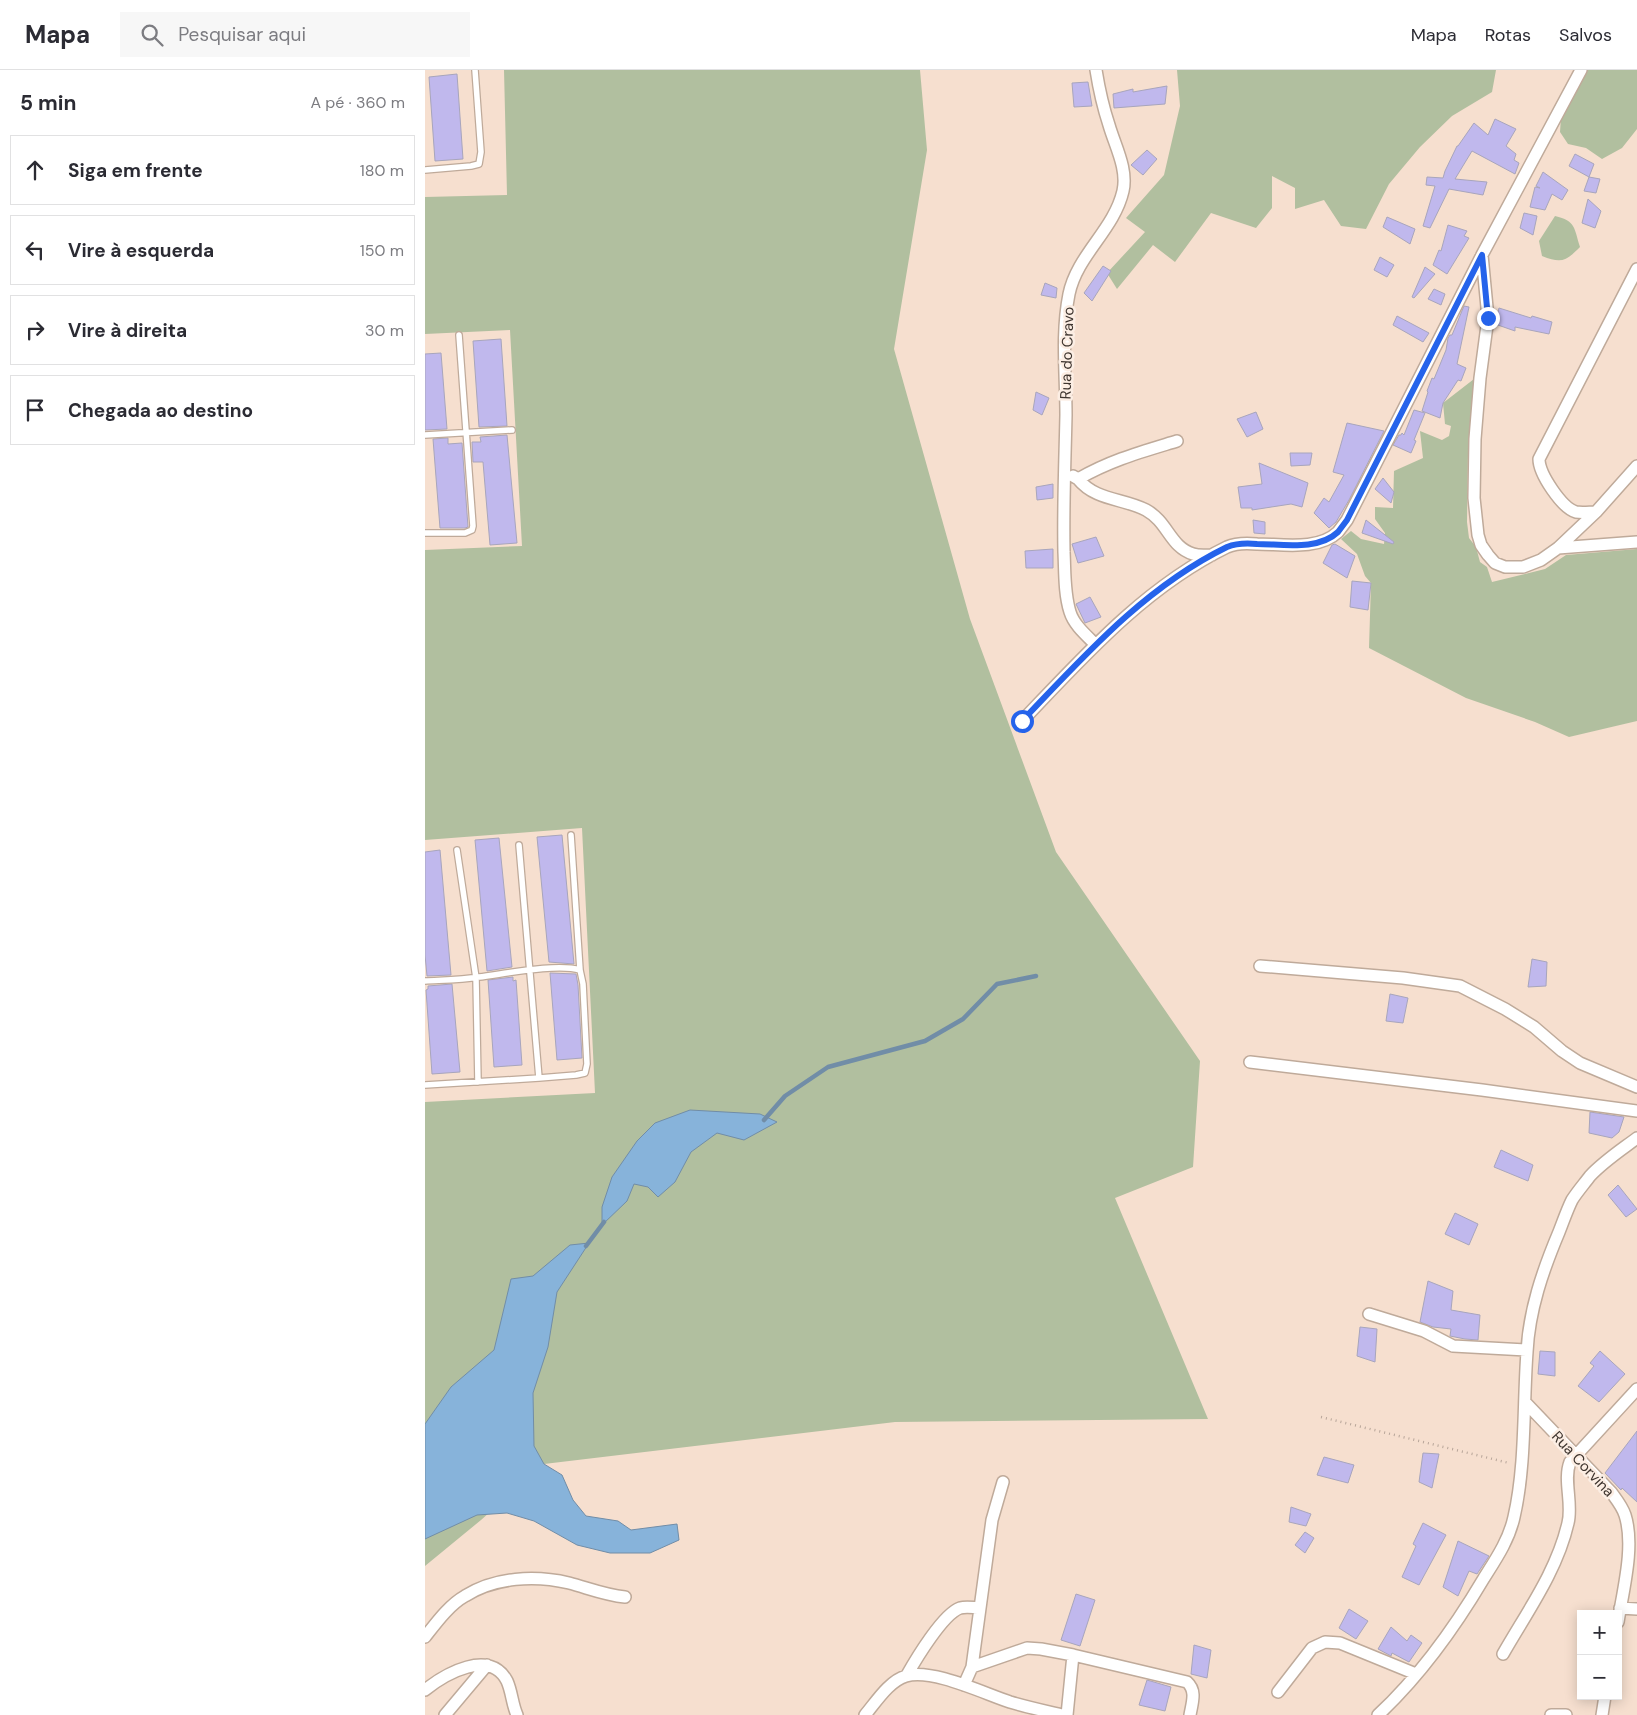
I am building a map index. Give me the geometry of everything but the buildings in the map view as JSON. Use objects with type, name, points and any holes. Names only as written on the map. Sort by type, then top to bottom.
[{"type":"street","name":"Rua do Cravo","points":[[1095,644],[1072,619],[1069,610],[1063,514],[1066,398],[1065,346],[1069,294],[1078,268],[1115,212],[1123,191],[1124,177],[1121,162],[1108,123],[1096,70]]},
{"type":"street","points":[[1022,721],[1095,644],[1124,618],[1156,592],[1213,555],[1230,546],[1243,543],[1311,544],[1324,540],[1337,532],[1347,520],[1482,255],[1581,70]]},
{"type":"street","points":[[1482,255],[1488,318],[1480,378],[1475,439],[1474,498],[1478,535],[1481,546],[1487,556],[1495,563],[1505,567],[1523,567],[1541,560],[1558,548],[1596,512],[1637,466]]},
{"type":"street","points":[[1596,512],[1581,512],[1570,509],[1543,476],[1539,459],[1637,269]]},
{"type":"street","points":[[1078,479],[1097,468],[1123,457],[1177,441]]},
{"type":"street","points":[[1065,471],[1078,479],[1091,492],[1155,515],[1182,550],[1195,555],[1213,555]]},
{"type":"street","points":[[1558,548],[1637,542]]},
{"type":"street","points":[[1260,966],[1403,978],[1460,986],[1534,1027],[1580,1063],[1637,1087]]},
{"type":"street","points":[[1250,1062],[1492,1091],[1637,1111]]},
{"type":"street","points":[[1378,1715],[1416,1674],[1443,1640],[1503,1548],[1513,1519],[1519,1489],[1527,1350],[1532,1313],[1549,1255],[1573,1199],[1591,1175],[1637,1138]]},
{"type":"street","points":[[1369,1314],[1425,1331],[1453,1346],[1527,1350]]},
{"type":"street","points":[[1503,1654],[1556,1562],[1564,1542],[1569,1520],[1568,1468],[1575,1456],[1637,1390]]},
{"type":"street","name":"Rua Corvina","points":[[1525,1402],[1611,1492],[1625,1515],[1628,1533],[1627,1564],[1620,1608]]},
{"type":"street","points":[[964,1685],[972,1667],[992,1520],[1003,1482]]},
{"type":"street","points":[[425,1637],[464,1596],[485,1586],[509,1580],[533,1578],[549,1580],[625,1597]]},
{"type":"street","points":[[865,1715],[886,1690],[907,1675],[916,1659],[953,1612],[965,1606],[980,1608]]},
{"type":"street","points":[[1620,1608],[1637,1609]]},
{"type":"street","points":[[1278,1692],[1312,1648],[1325,1642],[1340,1643],[1416,1674]]},
{"type":"street","points":[[972,1667],[1027,1648],[1073,1655],[1187,1682],[1193,1691],[1190,1715]]},
{"type":"street","points":[[1067,1715],[1073,1655]]},
{"type":"street","points":[[445,1715],[487,1665]]},
{"type":"street","points":[[425,1690],[455,1671],[473,1666],[487,1665],[499,1671],[507,1680],[517,1715]]},
{"type":"street","points":[[907,1675],[929,1676],[964,1685],[1010,1702],[1062,1715]]},
{"type":"street","points":[[1602,1715],[1604,1700]]},
{"type":"street","points":[[1551,1715],[1566,1715]]},
{"type":"lane","points":[[425,170],[479,164],[481,152],[475,70]]},
{"type":"lane","points":[[425,533],[465,533],[472,530],[459,335]]},
{"type":"lane","points":[[425,435],[512,430]]},
{"type":"lane","points":[[425,1085],[581,1075],[587,1070],[583,984],[580,970],[571,835]]},
{"type":"lane","points":[[519,845],[539,1078]]},
{"type":"lane","points":[[457,850],[476,978],[478,1082]]},
{"type":"lane","points":[[425,981],[476,978],[530,970],[566,968],[580,970]]},
{"type":"path","points":[[1321,1417],[1521,1466]]},
{"type":"green space","points":[[504,70],[920,70],[927,150],[894,349],[970,619],[1056,852],[1200,1061],[1193,1167],[1115,1198],[1208,1419],[895,1422],[544,1464],[481,1520],[425,1566],[425,1102],[595,1093],[582,828],[425,840],[425,550],[522,546],[510,330],[425,334],[425,197],[507,195]]},
{"type":"green space","points":[[1177,70],[1496,70],[1492,92],[1452,116],[1420,147],[1389,184],[1366,229],[1341,226],[1324,200],[1295,209],[1295,188],[1272,176],[1272,208],[1256,228],[1211,213],[1175,262],[1153,245],[1117,289],[1107,273],[1145,232],[1126,218],[1164,175],[1180,106]]},
{"type":"green space","points":[[1586,70],[1637,70],[1637,129],[1622,148],[1602,159],[1586,148],[1568,144],[1560,132],[1561,118]]},
{"type":"green space","points":[[1555,216],[1571,223],[1580,247],[1563,260],[1554,260],[1542,256],[1539,241]]},
{"type":"green space","points":[[1474,379],[1468,454],[1467,522],[1469,538],[1476,547],[1480,562],[1487,567],[1492,582],[1545,569],[1566,555],[1637,549],[1637,721],[1569,737],[1535,722],[1466,698],[1369,648],[1371,583],[1365,576],[1357,554],[1341,539],[1351,531],[1361,539],[1384,544],[1385,533],[1375,519],[1375,507],[1393,508],[1394,471],[1423,458],[1420,431],[1442,440],[1449,436],[1451,426],[1445,424],[1443,403]]},
{"type":"water","points":[[690,1110],[760,1114],[777,1122],[744,1140],[717,1133],[691,1152],[675,1182],[658,1197],[648,1187],[634,1184],[627,1201],[602,1225],[602,1207],[612,1177],[637,1141],[655,1123]]},
{"type":"water","points":[[589,1243],[557,1292],[548,1347],[533,1393],[534,1446],[544,1464],[562,1475],[573,1500],[586,1516],[618,1521],[631,1530],[677,1524],[679,1540],[650,1553],[610,1553],[577,1545],[534,1521],[507,1513],[477,1515],[425,1539],[425,1424],[451,1387],[494,1350],[511,1279],[533,1276],[570,1245]]},
{"type":"waterway","points":[[764,1120],[785,1096],[828,1067],[925,1041],[963,1019],[997,984],[1036,976]]},
{"type":"waterway","points":[[586,1246],[604,1222]]},
{"type":"route","points":[[1022,721],[1095,644],[1156,592],[1187,570],[1230,546],[1243,543],[1311,544],[1324,540],[1337,532],[1347,520],[1482,255],[1488,318]]}]
